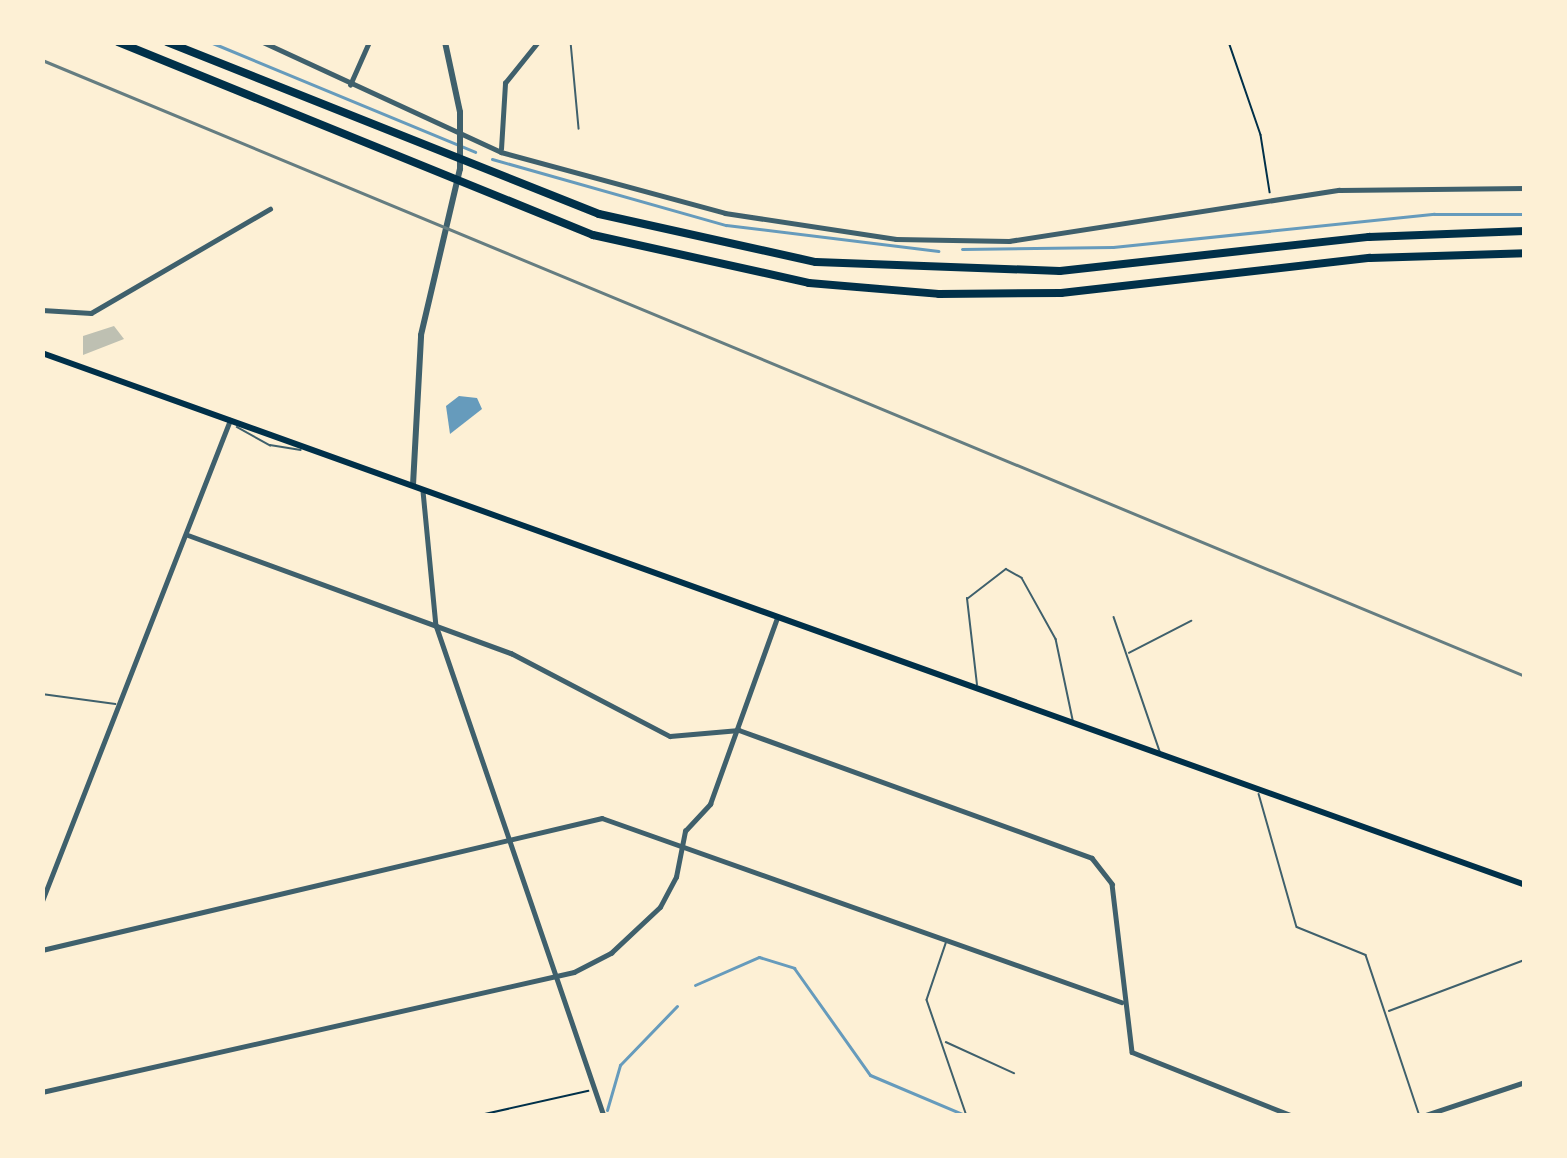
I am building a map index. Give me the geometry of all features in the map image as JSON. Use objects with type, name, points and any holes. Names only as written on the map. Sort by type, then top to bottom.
[{"type":"highway","points":[[118,42],[592,235],[809,283],[939,294],[1061,292],[1370,258],[1525,253]]},
{"type":"highway","points":[[167,42],[579,207],[816,262],[1060,271],[1369,236],[1525,231]]},
{"type":"main road","points":[[42,353],[1525,885]]},
{"type":"street","points":[[263,42],[501,152],[724,213],[925,242],[1056,235],[1270,196],[1525,188]]},
{"type":"street","points":[[350,85],[369,42]]},
{"type":"street","points":[[413,485],[422,334],[460,169],[460,112],[445,42]]},
{"type":"street","points":[[501,152],[505,83],[538,42]]},
{"type":"street","points":[[42,310],[101,308],[270,209]]},
{"type":"street","points":[[42,901],[230,420]]},
{"type":"street","points":[[423,489],[436,625],[550,975],[604,1116]]},
{"type":"street","points":[[188,535],[511,653],[670,736],[739,730],[1092,857],[1112,884],[1121,1002],[1132,1052],[1150,1064],[1293,1116]]},
{"type":"street","points":[[42,1092],[585,968],[627,942],[671,887],[681,842],[710,804],[777,618]]},
{"type":"street","points":[[42,950],[508,845],[602,818],[681,842],[1121,1002]]},
{"type":"street","points":[[1421,1116],[1525,1082]]},
{"type":"lane","points":[[571,42],[579,129]]},
{"type":"lane","points":[[976,689],[967,599],[1006,569],[1022,578],[1057,639],[1072,723]]},
{"type":"lane","points":[[1114,617],[1161,755]]},
{"type":"lane","points":[[1126,655],[1191,621]]},
{"type":"lane","points":[[42,694],[119,704]]},
{"type":"lane","points":[[1260,790],[1257,809],[1297,927],[1366,956],[1421,1116]]},
{"type":"lane","points":[[947,940],[927,1000],[966,1113]]},
{"type":"lane","points":[[1386,1012],[1525,960]]},
{"type":"lane","points":[[943,1040],[1014,1073]]},
{"type":"path","points":[[1228,42],[1261,135],[1270,196]]},
{"type":"path","points":[[476,1116],[592,1090]]},
{"type":"water","points":[[459,396],[477,398],[482,409],[450,434],[446,406]]},
{"type":"building","points":[[114,326],[124,339],[83,355],[83,336]]},
{"type":"waterway","points":[[210,42],[475,152]]},
{"type":"waterway","points":[[492,159],[726,225],[938,251]]},
{"type":"waterway","points":[[962,249],[1113,247],[1434,214],[1525,214]]},
{"type":"waterway","points":[[695,985],[759,957],[794,968],[870,1075],[967,1116]]},
{"type":"waterway","points":[[607,1110],[620,1065],[677,1006]]},
{"type":"railway","points":[[42,60],[1525,676]]}]
